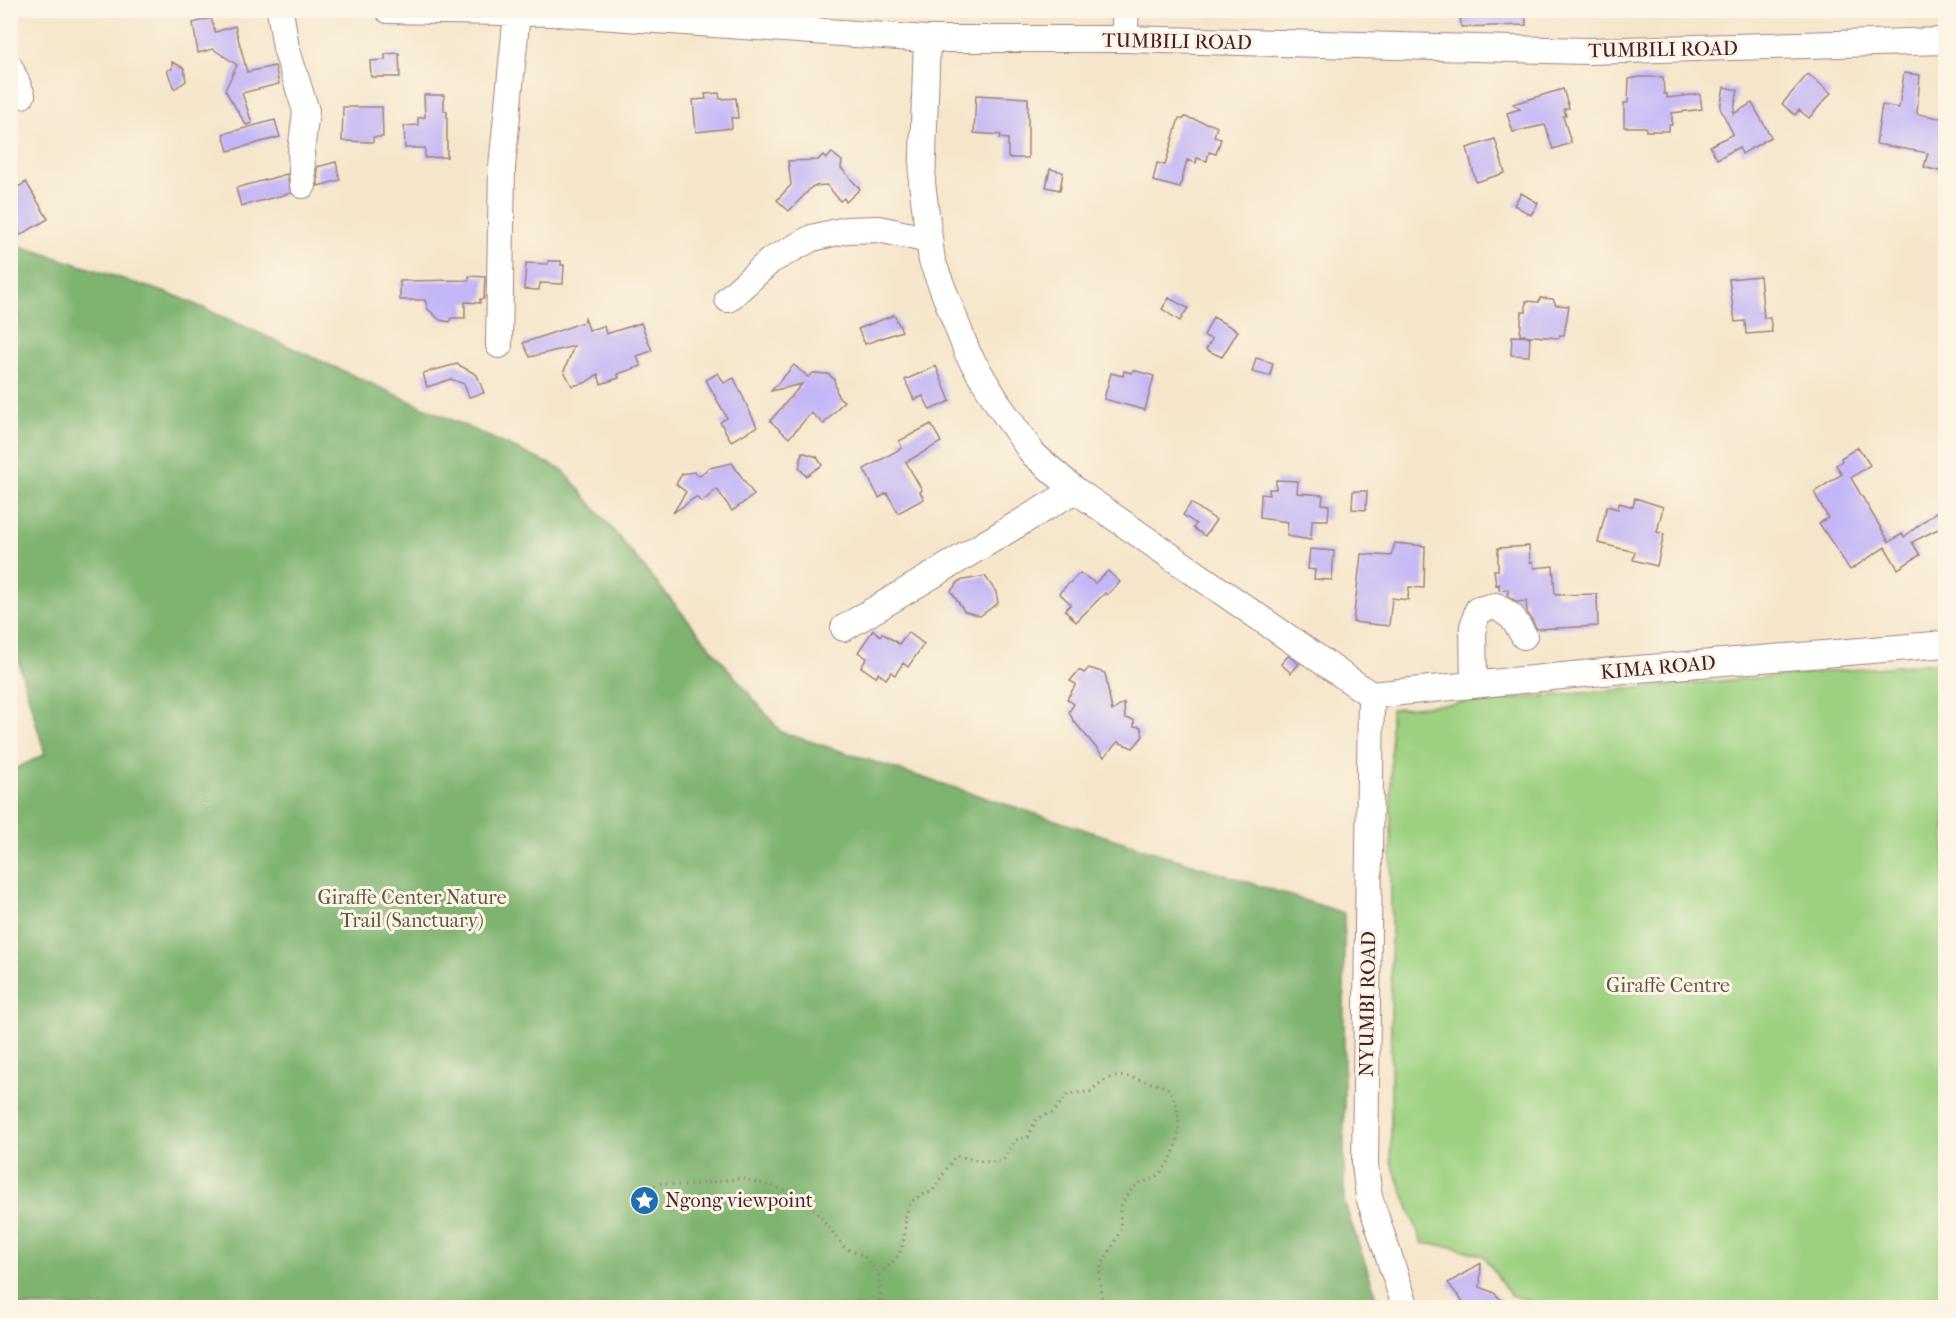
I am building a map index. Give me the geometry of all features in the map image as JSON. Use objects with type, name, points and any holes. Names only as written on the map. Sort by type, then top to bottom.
[{"type":"street","points":[[280,10],[283,35],[306,111],[300,152],[303,185]]},
{"type":"street","points":[[1124,39],[1126,10]]},
{"type":"street","name":"TUMBILI ROAD","points":[[402,11],[556,12],[764,19],[927,39],[1124,39],[1587,51],[1946,41]]},
{"type":"street","points":[[499,345],[502,177],[517,13]]},
{"type":"street","points":[[927,39],[922,183],[932,261],[968,354],[1000,407],[1033,454],[1075,490],[1371,695]]},
{"type":"street","points":[[10,68],[22,95]]},
{"type":"street","points":[[728,299],[770,261],[812,238],[846,230],[879,229],[929,240]]},
{"type":"street","points":[[844,628],[1075,490]]},
{"type":"street","points":[[1474,685],[1473,627],[1478,610],[1496,606],[1512,617],[1524,636]]},
{"type":"street","name":"KIMA ROAD","points":[[1371,695],[1946,644]]},
{"type":"street","name":"NYUMBI ROAD","points":[[1371,695],[1365,1165],[1369,1197],[1406,1308]]},
{"type":"path","points":[[879,1274],[899,1256],[904,1238],[907,1207],[918,1195],[932,1192],[955,1156],[976,1158],[988,1164],[1003,1161],[1015,1140],[1028,1137],[1037,1118],[1053,1113],[1068,1094],[1090,1092],[1100,1081],[1114,1075],[1167,1087],[1173,1095],[1179,1120],[1177,1148],[1160,1173],[1133,1185],[1120,1206],[1120,1229],[1113,1249],[1100,1269],[1103,1308]]},
{"type":"path","points":[[643,1190],[662,1183],[685,1186],[741,1178],[792,1192],[814,1209],[845,1248],[864,1256],[879,1274],[881,1308]]},
{"type":"green space","name":"Giraffe Center Nature Trail (Sanctuary)","points":[[11,243],[179,297],[563,470],[781,732],[1344,913],[1344,1202],[1380,1307],[11,1307],[11,771],[45,754],[11,636]]},
{"type":"green space","name":"Giraffe Centre","points":[[1945,662],[1945,1307],[1550,1307],[1510,1295],[1484,1256],[1453,1247],[1422,1243],[1391,1161],[1391,709]]},
{"type":"building","points":[[1460,10],[1525,10],[1526,25],[1461,27]]},
{"type":"building","points":[[211,18],[215,32],[235,26],[247,72],[275,66],[279,84],[242,93],[252,123],[246,125],[225,90],[237,65],[213,49],[198,53],[193,23]]},
{"type":"building","points":[[399,53],[400,77],[371,77],[370,61],[385,60],[385,54]]},
{"type":"building","points":[[172,62],[184,68],[186,81],[174,89],[167,70],[172,69]]},
{"type":"building","points":[[1904,73],[1920,75],[1917,114],[1946,119],[1942,155],[1946,156],[1946,173],[1924,167],[1928,153],[1876,144],[1882,105],[1899,108]]},
{"type":"building","points":[[1808,74],[1831,93],[1809,118],[1799,110],[1795,115],[1782,104]]},
{"type":"building","points":[[1663,77],[1664,94],[1667,94],[1667,98],[1700,94],[1702,109],[1672,113],[1672,125],[1669,125],[1669,131],[1646,131],[1646,127],[1624,127],[1624,103],[1628,103],[1629,79]]},
{"type":"building","points":[[1724,87],[1738,90],[1733,114],[1752,103],[1771,137],[1742,154],[1739,147],[1717,159],[1710,146],[1733,134],[1720,108]]},
{"type":"building","points":[[1563,89],[1569,108],[1564,109],[1566,116],[1563,116],[1571,143],[1553,149],[1545,125],[1513,132],[1507,113],[1520,109],[1513,104]]},
{"type":"building","points":[[719,93],[720,99],[736,98],[738,118],[731,118],[732,128],[696,132],[693,100],[706,99],[705,94]]},
{"type":"building","points":[[424,95],[444,95],[444,111],[447,111],[447,157],[425,158],[425,148],[405,148],[404,126],[418,125],[418,118],[425,117]]},
{"type":"building","points":[[976,95],[1028,98],[1028,158],[1008,158],[1008,139],[1000,138],[1001,135],[974,133]]},
{"type":"building","points":[[343,107],[382,107],[383,137],[373,137],[373,142],[342,141]]},
{"type":"building","points":[[1185,117],[1217,126],[1214,137],[1221,139],[1216,154],[1209,152],[1207,161],[1197,158],[1196,163],[1187,160],[1180,188],[1153,181],[1157,163],[1165,165],[1179,118],[1184,119]]},
{"type":"building","points":[[275,120],[280,137],[228,151],[223,134]]},
{"type":"building","points":[[1495,139],[1505,173],[1476,182],[1467,148]]},
{"type":"building","points":[[832,153],[842,161],[841,168],[860,189],[846,202],[844,198],[840,201],[827,185],[813,186],[789,211],[777,200],[791,185],[788,161],[818,160],[823,155],[826,159]]},
{"type":"building","points":[[336,162],[340,180],[318,186],[317,167]]},
{"type":"building","points":[[1050,169],[1063,172],[1060,190],[1046,187]]},
{"type":"building","points":[[287,174],[291,193],[241,206],[236,188]]},
{"type":"building","points":[[26,182],[48,219],[19,236],[10,222],[10,192]]},
{"type":"building","points":[[1521,193],[1538,203],[1531,215],[1514,205]]},
{"type":"building","points":[[548,261],[561,261],[561,265],[564,265],[563,284],[540,283],[539,290],[524,289],[526,263],[548,264]]},
{"type":"building","points":[[469,276],[485,277],[484,299],[480,299],[480,303],[465,302],[465,318],[451,318],[450,322],[440,320],[428,309],[425,300],[400,300],[400,281],[469,280]]},
{"type":"building","points":[[1760,276],[1764,318],[1770,318],[1772,332],[1746,334],[1745,321],[1735,322],[1729,279]]},
{"type":"building","points":[[1169,298],[1188,308],[1180,321],[1162,309]]},
{"type":"building","points":[[1540,298],[1553,299],[1556,305],[1569,306],[1564,335],[1560,335],[1559,338],[1520,335],[1522,312],[1526,312],[1526,301],[1539,302]]},
{"type":"building","points":[[894,315],[902,331],[865,344],[858,329]]},
{"type":"building","points":[[1213,317],[1238,331],[1222,357],[1206,350],[1212,339],[1204,336]]},
{"type":"building","points":[[585,318],[589,330],[604,326],[606,334],[641,323],[652,351],[637,356],[641,366],[618,374],[619,378],[601,384],[598,374],[585,383],[572,386],[564,371],[574,346],[530,357],[523,343],[584,322]]},
{"type":"building","points":[[1512,336],[1530,337],[1529,356],[1511,355]]},
{"type":"building","points":[[1256,358],[1273,363],[1270,376],[1252,372]]},
{"type":"building","points":[[457,364],[477,375],[484,393],[469,397],[464,384],[451,379],[427,387],[423,373]]},
{"type":"building","points":[[794,365],[808,377],[813,373],[828,374],[834,379],[838,397],[844,401],[824,424],[811,413],[789,438],[770,421],[802,384],[771,391]]},
{"type":"building","points":[[936,366],[950,401],[930,410],[923,396],[914,400],[905,380]]},
{"type":"building","points":[[1133,370],[1154,376],[1145,410],[1104,399],[1111,373],[1123,376],[1124,371],[1132,373]]},
{"type":"building","points":[[718,373],[724,383],[734,378],[757,427],[731,441],[720,422],[727,418],[706,380]]},
{"type":"building","points":[[931,424],[941,442],[906,462],[922,490],[920,492],[924,499],[898,513],[887,493],[879,498],[864,469],[902,448],[899,441]]},
{"type":"building","points":[[1858,447],[1870,465],[1851,478],[1889,542],[1902,534],[1904,537],[1946,504],[1946,522],[1938,529],[1912,542],[1920,555],[1898,569],[1885,547],[1850,570],[1819,523],[1828,518],[1814,492],[1842,474],[1836,465],[1842,461],[1841,458]]},
{"type":"building","points":[[802,452],[817,457],[822,465],[806,476],[799,468]]},
{"type":"building","points":[[732,463],[754,495],[732,511],[717,489],[702,502],[696,497],[673,513],[686,492],[676,484],[682,474],[694,472],[699,476],[709,468]]},
{"type":"building","points":[[1276,480],[1298,481],[1297,493],[1323,495],[1322,504],[1329,505],[1328,520],[1312,520],[1311,540],[1287,536],[1288,522],[1260,518],[1261,494],[1269,495],[1269,489],[1276,489]]},
{"type":"building","points":[[1353,491],[1367,491],[1366,510],[1352,509]]},
{"type":"building","points":[[1635,498],[1663,507],[1657,532],[1664,534],[1657,566],[1633,560],[1635,552],[1598,543],[1607,506],[1618,509],[1619,503],[1633,507]]},
{"type":"building","points":[[1191,503],[1216,520],[1205,536],[1193,528],[1196,524],[1183,515]]},
{"type":"building","points":[[1395,543],[1425,546],[1424,588],[1409,587],[1408,600],[1392,598],[1389,626],[1353,622],[1361,554],[1391,556]]},
{"type":"building","points":[[1529,546],[1530,562],[1533,562],[1534,568],[1553,566],[1555,595],[1597,594],[1598,626],[1537,629],[1527,612],[1526,601],[1517,602],[1508,596],[1508,589],[1499,590],[1494,570],[1498,570],[1498,548]]},
{"type":"building","points":[[1310,549],[1334,551],[1332,580],[1314,579],[1315,570],[1308,569]]},
{"type":"building","points":[[1108,571],[1120,582],[1107,595],[1105,593],[1076,622],[1065,610],[1071,604],[1059,593],[1080,573],[1095,583]]},
{"type":"building","points":[[985,576],[996,592],[998,603],[980,616],[964,611],[951,591],[959,581]]},
{"type":"building","points":[[873,630],[899,644],[908,632],[924,644],[908,667],[903,663],[895,675],[891,672],[886,679],[878,673],[876,677],[861,667],[867,658],[858,652]]},
{"type":"building","points":[[1288,656],[1299,664],[1291,673],[1281,664]]},
{"type":"building","points":[[1089,668],[1105,673],[1112,711],[1124,703],[1125,718],[1134,720],[1134,726],[1141,727],[1143,736],[1133,748],[1118,742],[1104,757],[1073,720],[1069,712],[1074,704],[1067,699],[1076,684],[1070,681],[1079,670],[1084,673]]},
{"type":"building","points":[[1481,1263],[1480,1287],[1494,1293],[1510,1308],[1468,1308],[1448,1283]]},
{"type":"place","name":"Ngong viewpoint","points":[[644,1200]]}]
